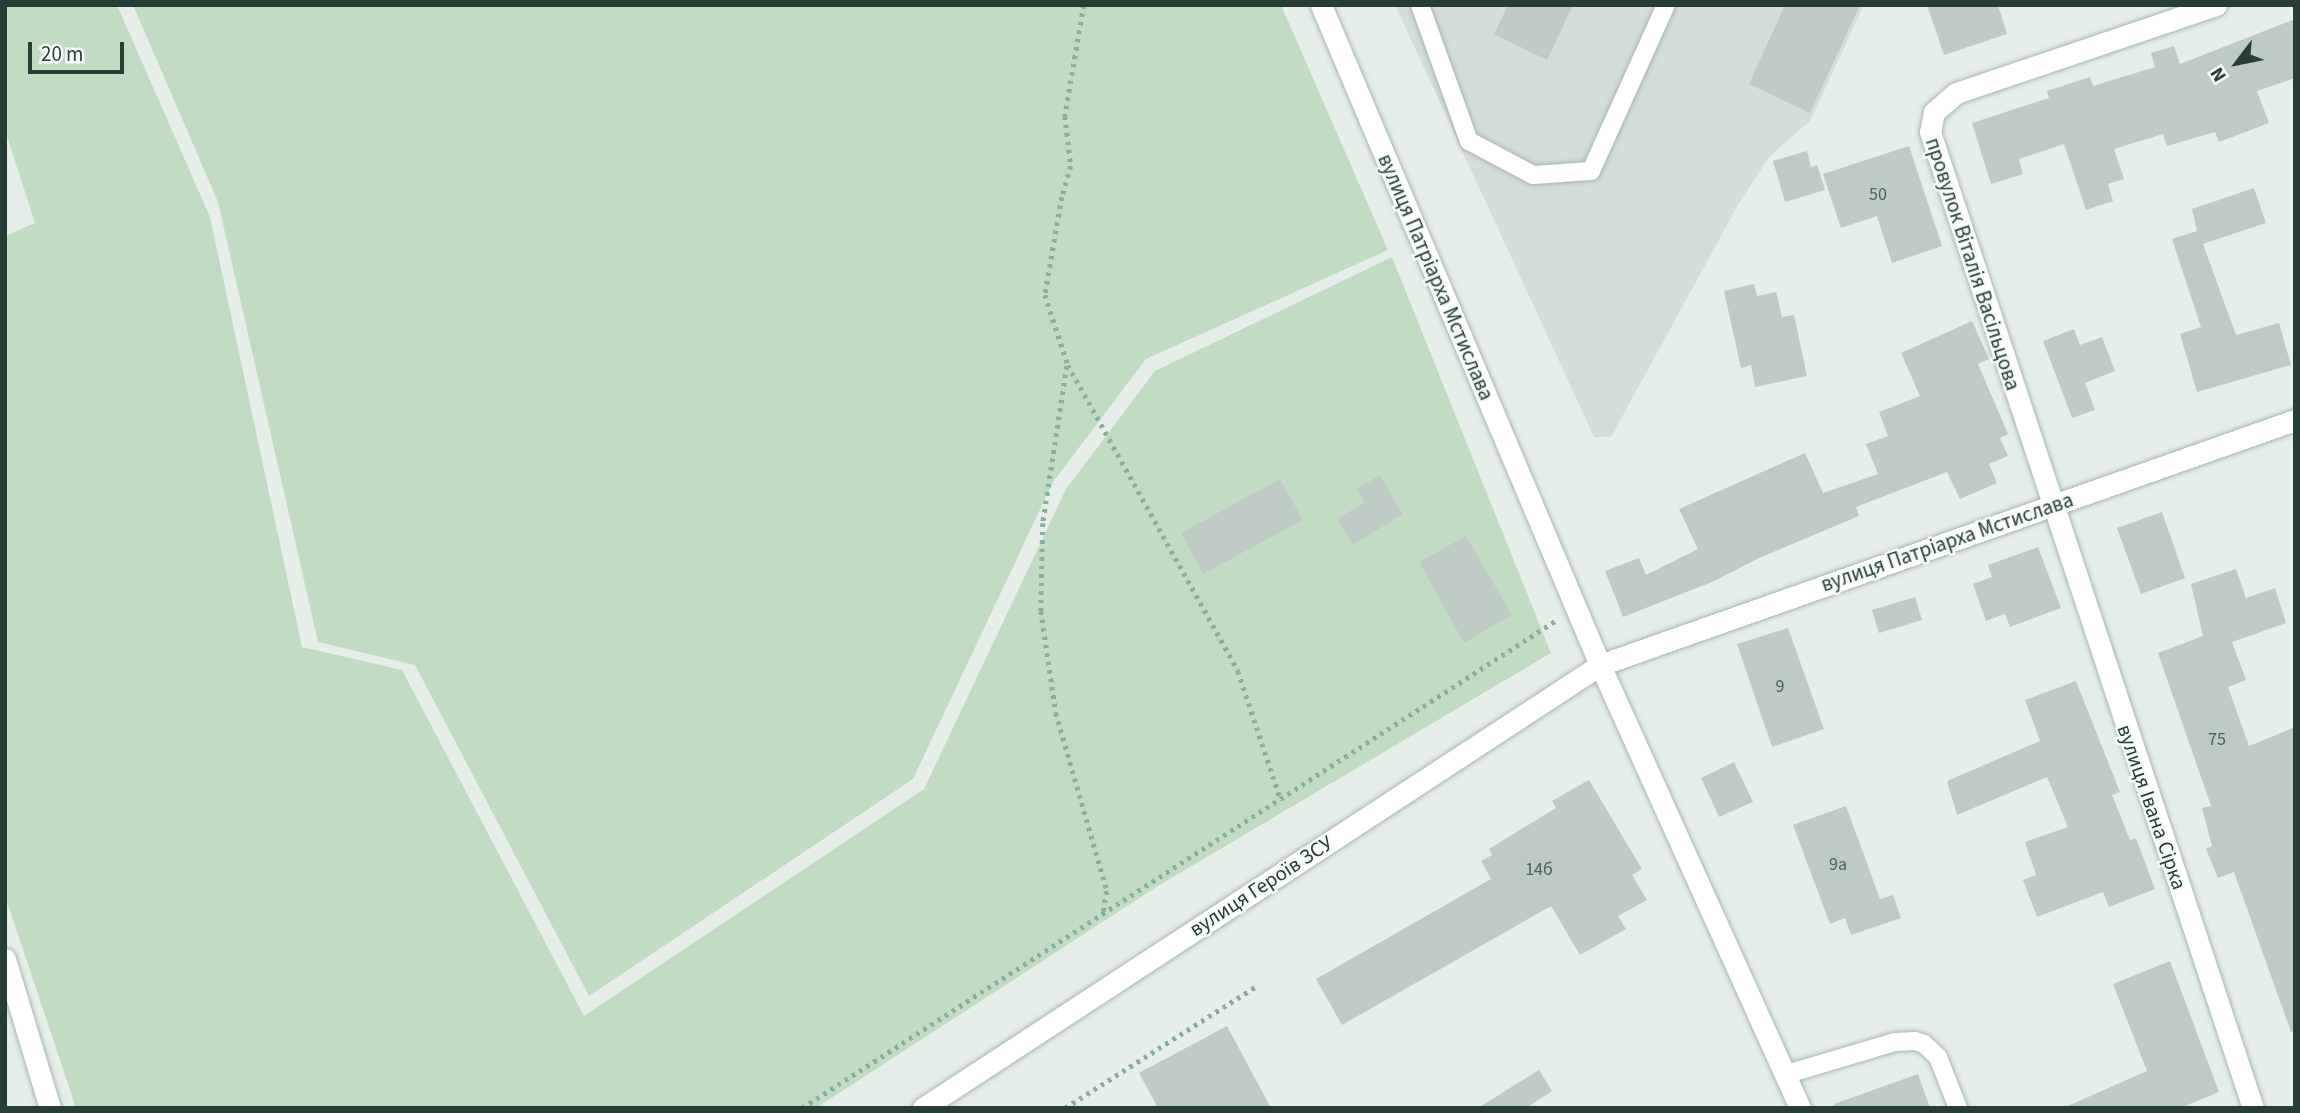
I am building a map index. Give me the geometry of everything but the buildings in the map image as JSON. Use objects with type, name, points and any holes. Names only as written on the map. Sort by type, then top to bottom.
[{"type":"street","name":"вулиця Патріарха Мстислава","points":[[1321,5],[1600,665],[1787,1074],[1800,1108]]},
{"type":"street","name":"провулок Віталія Васільцова","points":[[2051,506],[1932,142],[1931,122],[1940,104],[1956,93],[2216,5]]},
{"type":"street","name":"вулиця Патріарха Мстислава","points":[[1600,665],[2295,420]]},
{"type":"street","name":"вулиця Івана Сірка","points":[[2051,506],[2253,1108]]},
{"type":"street","name":"вулиця Героїв ЗСУ","points":[[923,1108],[1600,665]]},
{"type":"street","points":[[5,959],[50,1108]]},
{"type":"lane","points":[[1420,5],[1469,141],[1533,175],[1591,171],[1666,5]]},
{"type":"lane","points":[[1787,1074],[1895,1042],[1915,1041],[1938,1057],[1958,1108]]},
{"type":"path","points":[[1084,5],[1065,116],[1071,166],[1062,197],[1045,295],[1068,365],[1238,671],[1281,800]]},
{"type":"path","points":[[1068,365],[1043,523],[1041,611],[1056,713],[1107,891],[1103,915]]},
{"type":"path","points":[[803,1108],[1576,607]]},
{"type":"path","points":[[1065,1108],[1255,987]]},
{"type":"shaded area","points":[[1395,5],[1864,5],[1810,121],[1769,157],[1738,205],[1611,437],[1594,437]]},
{"type":"green space","points":[[5,5],[117,5],[210,217],[302,647],[402,670],[584,1016],[924,789],[1066,489],[1155,371],[1392,257],[1551,653],[1158,886],[816,1108],[76,1108],[5,896],[5,236],[35,223],[5,130]]},
{"type":"green space","points":[[133,5],[1281,5],[1388,250],[1146,359],[1053,482],[913,779],[589,996],[415,665],[318,642],[218,202]]}]
